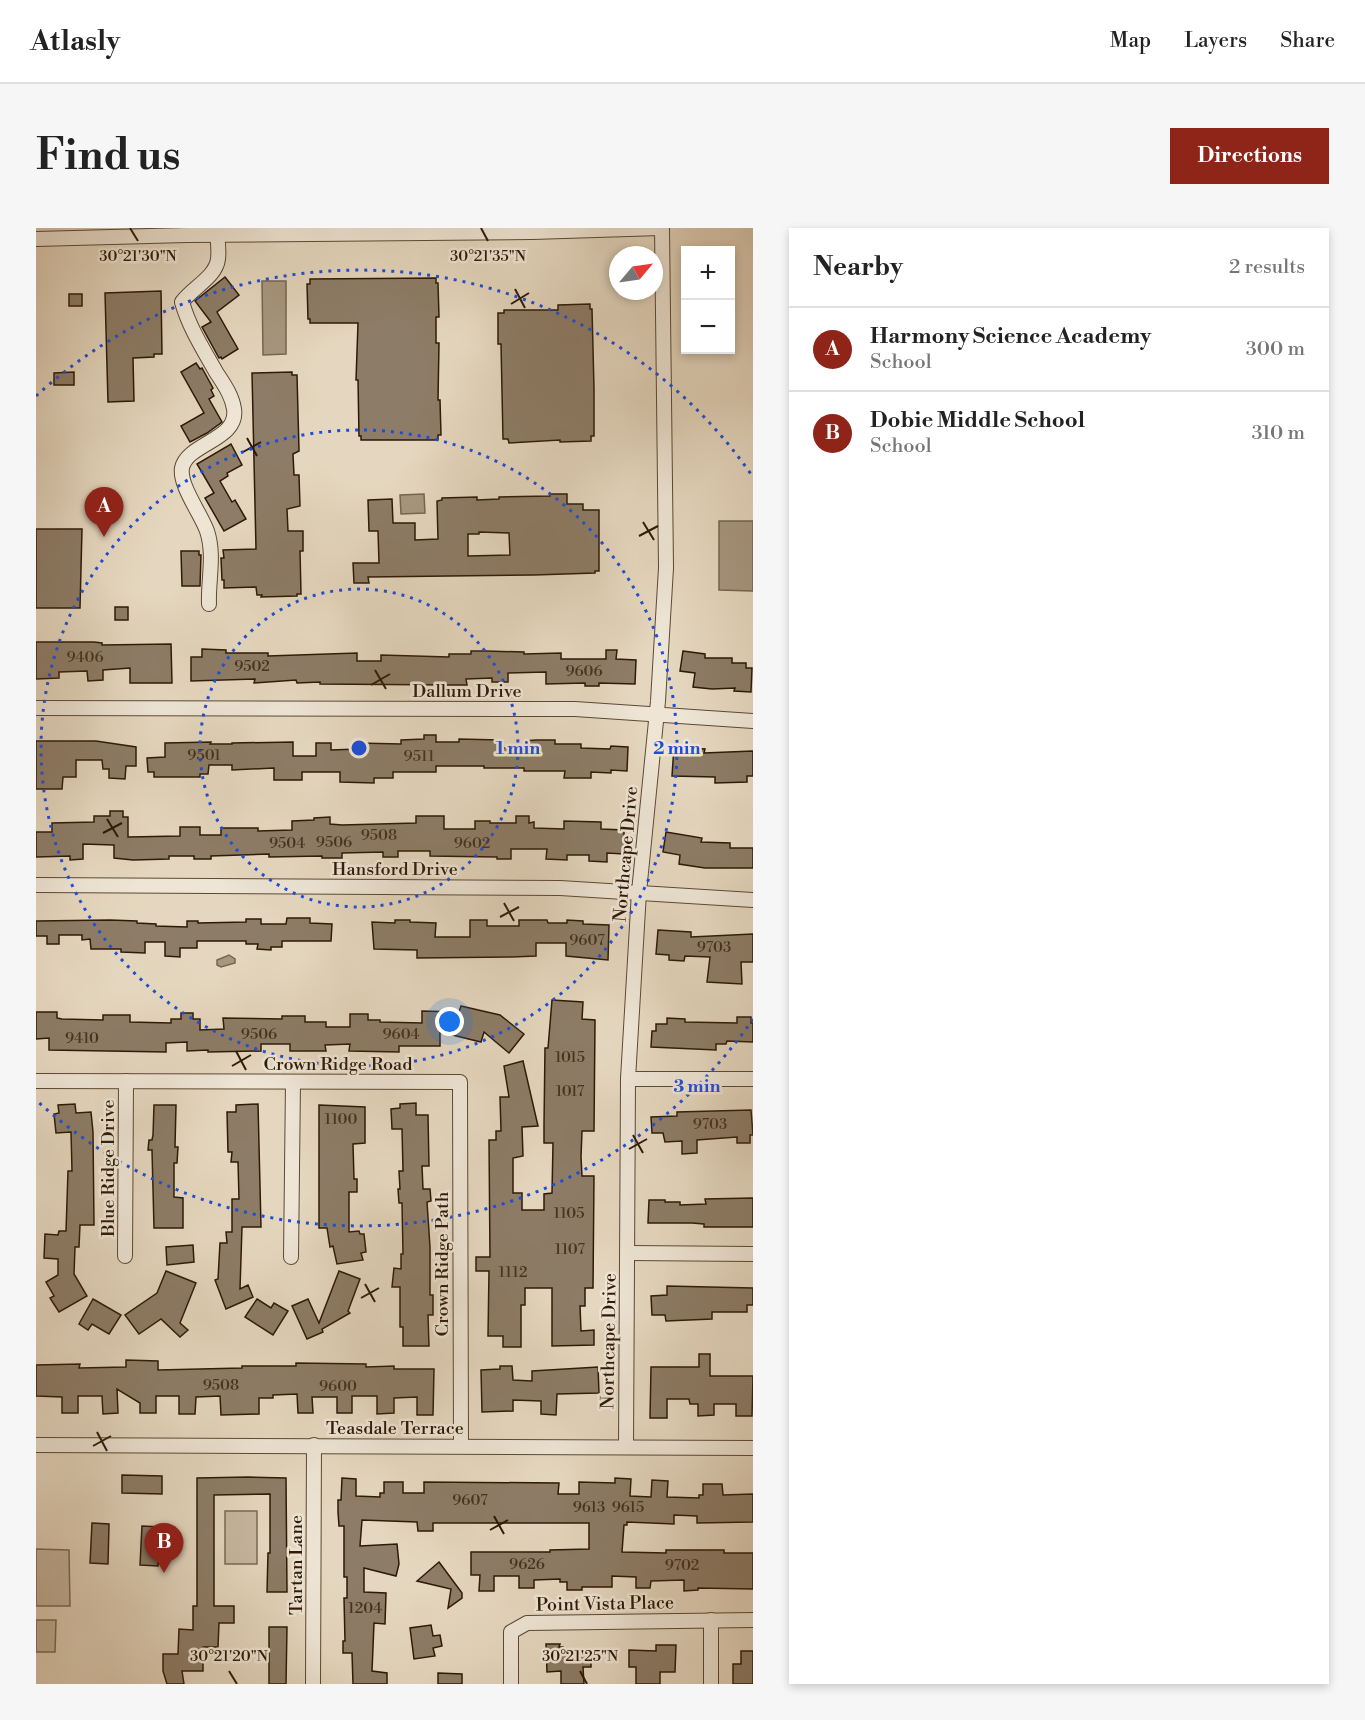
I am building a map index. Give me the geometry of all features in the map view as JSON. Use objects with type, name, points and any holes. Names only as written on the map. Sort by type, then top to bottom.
[{"type":"street","points":[[36,239],[661,228]]},
{"type":"street","name":"Northcape Drive","points":[[626,1447],[628,1078],[639,892],[664,634],[666,568],[661,228]]},
{"type":"street","points":[[209,604],[211,561],[208,535],[202,517],[186,488],[181,470],[192,454],[223,433],[232,423],[235,410],[229,394],[186,318],[182,302],[216,267],[218,235]]},
{"type":"street","name":"Dallum Drive","points":[[36,708],[575,710],[753,721]]},
{"type":"street","name":"Hansford Drive","points":[[36,885],[560,888],[753,900]]},
{"type":"street","points":[[628,1078],[753,1079]]},
{"type":"street","name":"Crown Ridge Road","points":[[36,1081],[460,1082]]},
{"type":"street","name":"Blue Ridge Drive","points":[[125,1256],[126,1081]]},
{"type":"street","points":[[291,1257],[293,1082]]},
{"type":"street","name":"Crown Ridge Path","points":[[460,1082],[461,1446]]},
{"type":"street","points":[[628,1253],[753,1254]]},
{"type":"street","name":"Teasdale Terrace","points":[[36,1445],[753,1448]]},
{"type":"street","name":"Tartan Lane","points":[[313,1684],[314,1445]]},
{"type":"street","points":[[711,1620],[711,1684]]},
{"type":"street","name":"Point Vista Place","points":[[510,1684],[511,1632],[527,1623],[753,1620]]},
{"type":"shaded area","points":[[262,281],[286,281],[286,354],[263,355]]},
{"type":"shaded area","points":[[424,494],[425,513],[401,514],[400,495]]},
{"type":"shaded area","points":[[719,521],[753,521],[753,591],[719,590]]},
{"type":"shaded area","points":[[229,955],[235,959],[235,963],[221,967],[217,965],[217,960]]},
{"type":"shaded area","points":[[225,1511],[257,1511],[257,1564],[225,1564]]},
{"type":"shaded area","points":[[36,1549],[69,1550],[70,1606],[36,1606]]},
{"type":"shaded area","points":[[36,1620],[56,1620],[55,1652],[36,1652]]},
{"type":"building","points":[[225,277],[239,295],[217,312],[238,349],[222,359],[219,358],[202,327],[211,322],[195,301]]},
{"type":"building","points":[[436,278],[439,317],[436,317],[436,343],[439,343],[438,400],[440,400],[441,435],[438,435],[438,440],[361,440],[358,380],[356,380],[358,323],[310,323],[307,284],[310,284],[310,279]]},
{"type":"building","points":[[161,291],[162,354],[154,354],[154,357],[133,358],[134,401],[108,402],[105,293]]},
{"type":"building","points":[[69,294],[82,294],[82,306],[69,306]]},
{"type":"building","points":[[590,304],[590,309],[592,309],[594,436],[591,436],[591,441],[509,443],[508,439],[503,439],[498,313],[504,313],[504,310],[558,310],[558,305]]},
{"type":"building","points":[[196,363],[200,369],[202,368],[213,388],[211,390],[214,396],[209,399],[222,422],[190,442],[181,426],[204,413],[181,372]]},
{"type":"building","points":[[74,372],[74,385],[54,385],[54,373]]},
{"type":"building","points":[[292,372],[292,375],[297,375],[299,451],[293,454],[294,475],[299,475],[300,506],[287,509],[288,531],[303,531],[303,551],[300,551],[301,594],[261,597],[262,595],[257,595],[256,587],[224,588],[221,558],[224,558],[223,550],[256,549],[252,373]]},
{"type":"building","points":[[231,444],[242,465],[227,473],[228,476],[220,481],[232,502],[235,500],[246,519],[224,531],[205,498],[214,493],[197,464]]},
{"type":"building","points":[[550,494],[567,494],[567,504],[583,504],[583,510],[599,510],[599,571],[534,575],[368,577],[369,583],[354,583],[353,563],[379,563],[378,531],[369,531],[368,500],[392,499],[393,523],[415,523],[415,540],[438,539],[437,501],[442,498],[477,497],[477,500],[550,496]],"holes":[[[509,533],[510,555],[468,556],[468,534]]]},
{"type":"building","points":[[36,529],[82,529],[80,608],[36,608]]},
{"type":"building","points":[[181,551],[199,551],[201,555],[200,586],[182,586]]},
{"type":"building","points":[[115,607],[128,607],[128,620],[115,620]]},
{"type":"building","points":[[36,642],[94,642],[102,643],[102,645],[171,644],[172,683],[130,683],[130,668],[103,670],[103,680],[88,681],[87,671],[59,672],[59,678],[36,679]]},
{"type":"building","points":[[202,649],[226,650],[226,653],[268,653],[268,656],[357,653],[357,661],[381,661],[381,655],[449,657],[449,654],[471,654],[471,651],[524,652],[524,654],[561,653],[561,659],[606,659],[606,650],[617,650],[616,659],[636,660],[635,684],[599,683],[599,686],[585,686],[585,683],[546,684],[546,672],[508,673],[508,682],[492,682],[492,678],[466,679],[467,685],[320,684],[320,682],[297,683],[296,680],[254,683],[255,679],[191,681],[191,657],[202,657]]},
{"type":"building","points":[[683,651],[705,654],[705,658],[732,658],[732,663],[746,663],[746,668],[752,668],[751,692],[734,691],[735,688],[693,687],[695,673],[680,671]]},
{"type":"building","points":[[424,735],[436,735],[436,742],[459,742],[459,739],[499,740],[499,748],[524,748],[524,741],[536,740],[555,740],[555,744],[581,744],[581,748],[628,747],[627,771],[591,772],[591,778],[564,778],[565,771],[524,771],[524,768],[484,768],[484,766],[436,766],[436,772],[393,772],[393,778],[374,778],[374,783],[340,782],[340,772],[302,772],[302,780],[274,780],[274,768],[232,770],[232,765],[209,765],[208,774],[200,774],[200,777],[154,777],[154,772],[148,772],[147,758],[165,757],[165,743],[293,742],[293,756],[316,756],[316,743],[331,743],[331,750],[358,749],[358,743],[401,744],[401,740],[424,739]]},
{"type":"building","points":[[36,741],[96,741],[136,747],[136,766],[126,766],[125,779],[109,778],[109,769],[103,769],[102,760],[76,760],[76,777],[63,777],[62,789],[36,789]]},
{"type":"building","points":[[674,747],[705,749],[704,753],[753,751],[753,776],[747,776],[747,782],[715,783],[715,777],[672,776]]},
{"type":"building","points":[[110,811],[123,811],[123,817],[128,817],[128,837],[180,836],[180,827],[200,827],[200,835],[221,835],[221,828],[258,828],[258,831],[292,830],[292,821],[330,817],[330,824],[342,825],[416,823],[416,816],[444,816],[444,829],[475,829],[475,821],[516,823],[516,816],[529,816],[529,823],[534,822],[534,828],[564,829],[564,821],[601,822],[601,829],[624,830],[624,854],[607,853],[607,862],[589,861],[589,855],[567,855],[567,860],[546,859],[547,849],[511,849],[511,859],[430,856],[430,851],[398,851],[398,857],[383,857],[383,852],[342,853],[342,858],[269,857],[269,854],[211,856],[211,859],[169,856],[169,859],[133,860],[114,858],[114,845],[83,844],[83,859],[70,860],[70,856],[36,857],[36,832],[52,832],[52,823],[94,822],[94,816],[110,816]]},
{"type":"building","points":[[666,832],[702,838],[701,842],[730,843],[730,848],[753,848],[753,868],[705,868],[679,864],[680,855],[663,852]]},
{"type":"building","points":[[287,918],[310,918],[310,923],[332,924],[331,941],[282,941],[282,947],[271,947],[271,950],[257,949],[258,944],[246,944],[246,941],[197,941],[197,948],[180,948],[180,957],[165,956],[165,942],[145,942],[145,953],[121,952],[121,949],[91,949],[90,939],[82,940],[82,935],[59,935],[59,944],[47,944],[47,936],[36,936],[36,921],[137,921],[137,923],[156,924],[156,926],[187,927],[187,921],[198,921],[198,923],[246,922],[246,919],[261,919],[261,924],[286,924]]},
{"type":"building","points":[[395,920],[436,923],[435,937],[470,937],[470,920],[487,920],[487,926],[519,926],[519,920],[567,923],[567,920],[583,921],[583,924],[609,925],[608,960],[566,956],[566,943],[536,943],[536,956],[512,957],[417,958],[417,950],[374,949],[372,922],[395,923]]},
{"type":"building","points":[[658,930],[691,932],[691,937],[753,934],[753,962],[741,962],[742,984],[707,982],[710,957],[685,956],[684,961],[669,960],[669,955],[656,954]]},
{"type":"building","points":[[552,1000],[583,1002],[582,1019],[595,1020],[594,1131],[582,1131],[581,1157],[582,1176],[594,1176],[593,1288],[585,1288],[585,1306],[580,1306],[581,1331],[594,1330],[594,1345],[552,1346],[552,1288],[525,1288],[525,1305],[521,1305],[521,1347],[503,1347],[503,1336],[488,1336],[489,1271],[476,1271],[476,1257],[490,1257],[489,1140],[496,1140],[496,1131],[501,1131],[500,1097],[509,1097],[504,1066],[523,1061],[538,1126],[522,1127],[523,1156],[513,1158],[513,1193],[522,1193],[522,1210],[544,1210],[544,1194],[552,1193],[553,1143],[544,1143],[544,1125],[545,1048],[548,1048]]},
{"type":"building","points":[[461,1006],[500,1015],[524,1034],[509,1053],[484,1032],[481,1042],[440,1032],[440,1046],[399,1046],[399,1052],[349,1051],[350,1044],[325,1045],[326,1051],[290,1051],[290,1044],[261,1044],[261,1051],[208,1052],[208,1050],[187,1051],[187,1042],[166,1043],[166,1052],[49,1050],[49,1038],[36,1039],[36,1012],[57,1012],[57,1018],[62,1019],[103,1020],[103,1015],[130,1015],[130,1022],[171,1023],[171,1019],[181,1019],[181,1013],[193,1013],[193,1019],[200,1019],[200,1030],[224,1029],[223,1018],[282,1019],[282,1016],[305,1016],[305,1022],[326,1022],[326,1027],[350,1027],[350,1014],[368,1014],[368,1020],[380,1020],[380,1022],[422,1023],[422,1011],[459,1012]]},
{"type":"building","points":[[737,1017],[751,1017],[753,1042],[727,1041],[726,1044],[716,1044],[716,1050],[651,1047],[652,1031],[656,1031],[656,1024],[667,1024],[667,1018],[685,1019],[685,1022],[737,1023]]},
{"type":"building","points":[[416,1103],[416,1115],[428,1115],[429,1166],[422,1166],[423,1189],[430,1189],[431,1201],[427,1202],[430,1295],[433,1295],[433,1315],[428,1315],[429,1346],[403,1346],[403,1327],[400,1327],[400,1287],[392,1287],[394,1268],[401,1269],[401,1254],[403,1254],[402,1203],[399,1203],[398,1189],[400,1189],[399,1171],[403,1171],[402,1129],[392,1129],[391,1109],[400,1108],[400,1104]]},
{"type":"building","points":[[75,1104],[76,1113],[91,1112],[94,1225],[80,1225],[79,1247],[75,1247],[74,1274],[87,1296],[59,1312],[50,1298],[54,1296],[46,1282],[58,1275],[58,1259],[44,1258],[45,1234],[58,1235],[59,1231],[66,1231],[68,1171],[72,1171],[71,1132],[56,1133],[54,1114],[59,1113],[58,1105]]},
{"type":"building","points":[[258,1104],[261,1227],[242,1227],[240,1289],[248,1285],[253,1297],[226,1309],[215,1280],[218,1279],[220,1243],[227,1243],[226,1232],[232,1232],[232,1199],[239,1199],[238,1162],[231,1162],[232,1152],[228,1152],[227,1112],[236,1112],[236,1105]]},
{"type":"building","points":[[154,1105],[176,1105],[175,1147],[178,1147],[177,1163],[174,1163],[174,1197],[183,1198],[183,1228],[154,1228],[152,1150],[148,1150],[149,1140],[152,1140],[153,1135]]},
{"type":"building","points":[[319,1105],[365,1107],[365,1143],[353,1144],[354,1179],[357,1179],[357,1192],[349,1192],[349,1232],[359,1231],[360,1234],[364,1234],[366,1252],[361,1253],[363,1260],[337,1264],[333,1246],[330,1247],[327,1228],[319,1228]]},
{"type":"building","points":[[751,1110],[753,1135],[750,1135],[750,1143],[737,1143],[737,1137],[697,1140],[697,1153],[682,1154],[682,1141],[665,1142],[663,1133],[652,1133],[651,1117],[677,1116],[677,1112]]},
{"type":"building","points":[[753,1198],[753,1227],[704,1227],[704,1224],[692,1223],[648,1223],[649,1200],[680,1202],[680,1205],[706,1204],[705,1199]]},
{"type":"building","points":[[193,1245],[194,1262],[167,1265],[166,1247]]},
{"type":"building","points":[[166,1271],[196,1283],[180,1323],[188,1330],[180,1337],[161,1319],[139,1334],[125,1315],[157,1293]]},
{"type":"building","points":[[339,1271],[360,1279],[348,1311],[350,1313],[322,1329],[323,1332],[307,1339],[292,1306],[308,1299],[319,1323]]},
{"type":"building","points":[[667,1286],[753,1288],[753,1305],[747,1305],[747,1312],[712,1312],[712,1319],[666,1321],[665,1315],[652,1315],[651,1296],[667,1295]]},
{"type":"building","points":[[93,1299],[121,1315],[109,1334],[92,1324],[88,1330],[79,1324]]},
{"type":"building","points":[[257,1299],[271,1308],[274,1303],[288,1311],[273,1335],[245,1317]]},
{"type":"building","points":[[699,1354],[710,1354],[710,1376],[753,1376],[752,1416],[736,1416],[736,1404],[714,1404],[714,1415],[698,1416],[698,1404],[690,1404],[689,1399],[667,1399],[667,1418],[650,1418],[651,1367],[699,1367]]},
{"type":"building","points":[[126,1360],[158,1361],[158,1370],[296,1366],[296,1363],[366,1364],[366,1367],[394,1366],[394,1369],[434,1369],[433,1415],[417,1415],[417,1397],[394,1398],[394,1413],[377,1414],[377,1396],[352,1396],[352,1413],[337,1413],[337,1397],[312,1397],[313,1413],[298,1413],[297,1394],[273,1395],[273,1398],[259,1398],[259,1414],[221,1415],[220,1396],[196,1397],[195,1414],[179,1414],[179,1396],[156,1396],[156,1413],[140,1413],[140,1403],[117,1389],[118,1413],[103,1414],[102,1396],[78,1396],[78,1413],[62,1413],[62,1397],[36,1396],[36,1365],[80,1364],[79,1368],[126,1367]]},
{"type":"building","points":[[500,1366],[512,1366],[513,1380],[532,1381],[532,1371],[598,1367],[599,1393],[557,1394],[556,1415],[541,1414],[541,1401],[513,1400],[513,1411],[482,1412],[481,1370],[500,1369]]},
{"type":"building","points":[[122,1475],[162,1476],[162,1494],[122,1493]]},
{"type":"building","points":[[197,1478],[286,1478],[287,1592],[267,1592],[268,1553],[270,1553],[270,1494],[214,1495],[214,1606],[234,1606],[234,1623],[219,1623],[218,1647],[203,1647],[203,1671],[182,1671],[184,1684],[167,1684],[163,1671],[163,1654],[178,1654],[179,1629],[193,1630],[193,1606],[197,1606]]},
{"type":"building","points":[[342,1478],[356,1479],[356,1496],[380,1497],[380,1493],[384,1493],[384,1482],[403,1482],[403,1493],[424,1493],[424,1482],[559,1483],[558,1494],[579,1494],[579,1482],[615,1483],[615,1478],[631,1479],[630,1496],[651,1497],[652,1480],[668,1481],[667,1497],[699,1498],[699,1495],[703,1495],[703,1484],[722,1484],[723,1495],[753,1494],[753,1522],[697,1523],[697,1516],[674,1515],[674,1524],[627,1522],[627,1525],[624,1525],[622,1552],[666,1553],[666,1550],[724,1550],[724,1553],[753,1553],[753,1589],[698,1588],[698,1590],[684,1591],[684,1580],[651,1581],[650,1588],[636,1588],[636,1577],[612,1576],[612,1587],[582,1587],[582,1590],[567,1590],[567,1582],[560,1582],[560,1579],[534,1580],[534,1588],[519,1588],[519,1576],[494,1576],[494,1591],[479,1591],[480,1575],[471,1575],[471,1552],[550,1552],[550,1550],[589,1549],[589,1523],[433,1523],[433,1531],[418,1531],[417,1522],[362,1520],[360,1546],[397,1544],[399,1564],[396,1576],[364,1568],[364,1592],[386,1593],[385,1624],[374,1623],[372,1671],[387,1673],[387,1684],[353,1684],[352,1653],[343,1653],[344,1598],[347,1598],[347,1577],[344,1577],[344,1526],[339,1526],[338,1512]]},
{"type":"building","points":[[92,1523],[109,1524],[108,1564],[90,1563]]},
{"type":"building","points":[[142,1526],[160,1527],[158,1566],[140,1565]]},
{"type":"building","points":[[439,1562],[462,1593],[462,1598],[448,1608],[451,1589],[417,1581]]},
{"type":"building","points":[[431,1625],[433,1636],[440,1635],[442,1646],[433,1648],[435,1656],[414,1659],[410,1628]]},
{"type":"building","points":[[269,1627],[287,1627],[286,1684],[269,1684]]},
{"type":"building","points":[[546,1644],[560,1644],[559,1647],[563,1647],[563,1650],[591,1650],[591,1667],[583,1667],[584,1684],[561,1684],[561,1671],[547,1672]]},
{"type":"building","points":[[656,1645],[676,1645],[675,1672],[660,1672],[660,1684],[636,1684],[636,1667],[629,1667],[629,1650],[656,1651]]},
{"type":"building","points":[[741,1651],[753,1651],[753,1684],[733,1684],[733,1664],[741,1664]]},
{"type":"building","points":[[438,1673],[462,1674],[462,1684],[438,1684]]},
{"type":"place","name":"Harmony Science Academy","points":[[104,537]]},
{"type":"place","name":"Dobie Middle School","points":[[164,1573]]}]
